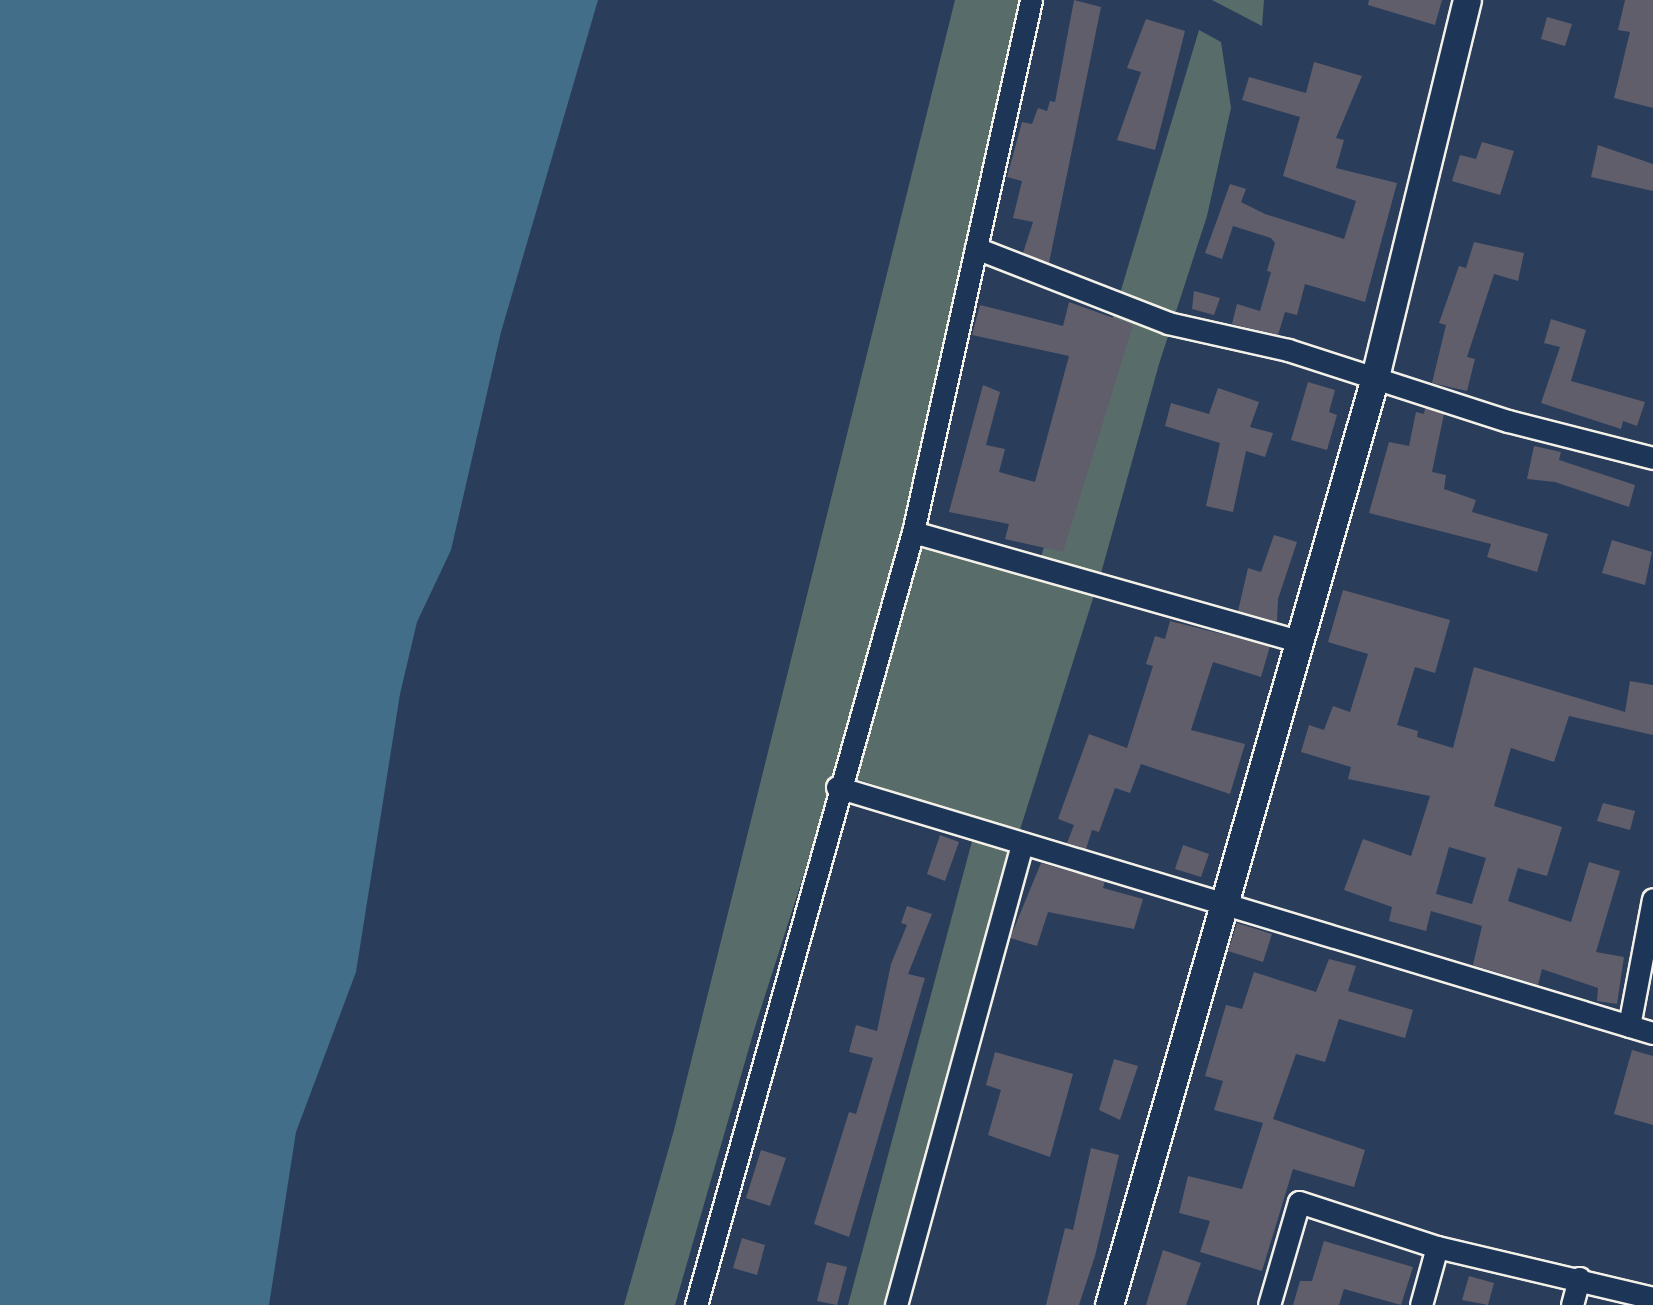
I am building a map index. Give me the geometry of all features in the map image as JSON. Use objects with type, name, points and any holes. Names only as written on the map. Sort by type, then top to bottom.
[{"type":"street","points":[[696,1305],[837,787],[913,532],[1031,0]]},
{"type":"street","points":[[1109,1305],[1221,904],[1374,381],[1467,0]]},
{"type":"street","points":[[976,248],[1168,322],[1288,350],[1374,381],[1653,458]]},
{"type":"street","points":[[913,532],[1299,641]]},
{"type":"street","points":[[837,787],[1653,1033]]},
{"type":"street","points":[[896,1305],[1022,844]]},
{"type":"street","points":[[1629,1026],[1653,899]]},
{"type":"street","points":[[1269,1305],[1299,1202],[1437,1247],[1580,1278],[1653,1298]]},
{"type":"street","points":[[1421,1305],[1437,1247]]},
{"type":"street","points":[[1572,1305],[1580,1278]]},
{"type":"green space","points":[[955,0],[1026,0],[913,532],[755,1027],[675,1305],[624,1305],[674,1130]]},
{"type":"green space","points":[[1212,0],[1264,0],[1262,26]]},
{"type":"green space","points":[[1199,30],[1221,42],[1231,108],[1207,216],[1159,364],[1098,584],[1038,567]]},
{"type":"green space","points":[[921,546],[1095,592],[1019,833],[851,777]]},
{"type":"green space","points":[[975,830],[1022,844],[896,1305],[848,1305]]},
{"type":"water","points":[[0,0],[598,0],[501,332],[451,550],[417,622],[400,694],[356,972],[296,1132],[269,1305],[0,1305]]},
{"type":"building","points":[[1074,0],[1101,7],[1049,263],[1023,253],[1033,222],[1013,218],[1022,181],[1007,177],[1022,122],[1032,124],[1038,108],[1047,111],[1050,101],[1055,102]]},
{"type":"building","points":[[1369,0],[1442,0],[1435,25],[1368,5]]},
{"type":"building","points":[[1625,0],[1653,0],[1653,108],[1614,98],[1630,32],[1618,30]]},
{"type":"building","points":[[1547,17],[1572,24],[1565,46],[1541,39]]},
{"type":"building","points":[[1146,19],[1185,31],[1155,150],[1117,140],[1141,72],[1127,68]]},
{"type":"building","points":[[1314,62],[1362,76],[1336,138],[1344,140],[1336,168],[1397,183],[1365,302],[1305,284],[1297,315],[1285,312],[1278,335],[1232,324],[1237,304],[1260,311],[1271,272],[1267,271],[1275,243],[1271,238],[1233,226],[1222,259],[1205,253],[1230,184],[1246,189],[1241,202],[1265,214],[1344,239],[1356,201],[1283,176],[1300,117],[1242,100],[1249,77],[1306,93]]},
{"type":"building","points":[[1482,142],[1514,151],[1500,195],[1452,181],[1460,155],[1476,159]]},
{"type":"building","points":[[1598,145],[1653,164],[1653,191],[1591,177]]},
{"type":"building","points":[[1474,242],[1524,253],[1518,281],[1494,274],[1467,357],[1475,359],[1467,391],[1432,383],[1446,325],[1439,323],[1459,266],[1466,268]]},
{"type":"building","points":[[1194,291],[1220,298],[1214,315],[1192,309]]},
{"type":"building","points":[[1069,302],[1133,325],[1063,552],[1005,539],[1009,524],[949,512],[983,385],[1000,392],[986,445],[1005,449],[999,472],[1035,482],[1069,356],[972,335],[980,305],[1063,326]]},
{"type":"building","points":[[1551,319],[1586,330],[1571,381],[1645,402],[1637,426],[1623,421],[1621,429],[1541,403],[1560,347],[1544,343]]},
{"type":"building","points":[[1308,382],[1335,390],[1329,412],[1337,415],[1327,450],[1291,440]]},
{"type":"building","points":[[1218,388],[1259,402],[1250,427],[1273,433],[1265,457],[1246,451],[1233,512],[1206,506],[1220,443],[1165,426],[1171,403],[1209,414]]},
{"type":"building","points":[[1425,408],[1444,414],[1432,472],[1446,475],[1444,489],[1476,500],[1472,512],[1548,534],[1537,572],[1487,557],[1491,544],[1369,513],[1389,442],[1409,446],[1416,412],[1424,414]]},
{"type":"building","points":[[1534,446],[1561,452],[1559,460],[1635,485],[1629,507],[1555,482],[1527,479]]},
{"type":"building","points":[[1274,535],[1297,542],[1278,599],[1277,622],[1238,611],[1248,568],[1261,572]]},
{"type":"building","points":[[1612,540],[1652,552],[1645,585],[1602,573]]},
{"type":"building","points":[[1343,590],[1450,620],[1435,673],[1415,667],[1397,725],[1418,731],[1417,737],[1453,748],[1474,667],[1625,712],[1630,681],[1653,685],[1653,735],[1569,716],[1554,762],[1511,748],[1494,806],[1562,827],[1547,876],[1518,868],[1508,901],[1571,922],[1589,862],[1620,871],[1596,952],[1624,957],[1617,1004],[1597,1001],[1598,988],[1542,969],[1538,985],[1473,965],[1482,926],[1431,911],[1426,931],[1389,921],[1392,907],[1344,890],[1363,839],[1411,856],[1430,796],[1348,779],[1351,767],[1301,752],[1309,725],[1324,730],[1333,706],[1350,712],[1368,654],[1328,642]],"holes":[[[1449,847],[1486,858],[1472,904],[1436,894]]]},
{"type":"building","points":[[1170,621],[1270,646],[1261,677],[1213,662],[1191,730],[1245,744],[1230,794],[1141,764],[1130,793],[1115,788],[1099,832],[1092,830],[1086,849],[1067,843],[1074,825],[1058,819],[1089,734],[1127,748],[1153,666],[1146,664],[1155,636],[1165,639]]},
{"type":"building","points":[[1603,803],[1635,811],[1630,830],[1597,821]]},
{"type":"building","points":[[940,835],[959,842],[945,881],[927,874]]},
{"type":"building","points":[[1183,845],[1209,854],[1201,877],[1175,869]]},
{"type":"building","points":[[1041,863],[1105,881],[1103,888],[1143,899],[1134,929],[1048,912],[1037,946],[1010,938]]},
{"type":"building","points":[[907,906],[932,914],[908,974],[925,978],[849,1237],[814,1224],[849,1112],[856,1114],[873,1058],[849,1052],[856,1025],[877,1031],[891,964],[907,925],[901,923]]},
{"type":"building","points":[[1237,923],[1272,934],[1263,962],[1228,951]]},
{"type":"building","points":[[1329,959],[1356,966],[1348,991],[1413,1010],[1405,1038],[1339,1019],[1325,1062],[1296,1054],[1273,1119],[1365,1150],[1354,1187],[1293,1169],[1262,1271],[1200,1252],[1210,1221],[1179,1213],[1188,1176],[1242,1189],[1263,1123],[1214,1110],[1223,1081],[1205,1076],[1226,1005],[1242,1009],[1254,972],[1316,992]]},
{"type":"building","points":[[1632,1050],[1653,1056],[1653,1125],[1614,1114]]},
{"type":"building","points":[[995,1052],[1073,1074],[1050,1157],[988,1135],[1001,1090],[986,1085]]},
{"type":"building","points":[[1114,1059],[1138,1066],[1120,1120],[1099,1110]]},
{"type":"building","points":[[1091,1148],[1119,1155],[1095,1256],[1079,1305],[1046,1305],[1065,1228],[1073,1230]]},
{"type":"building","points":[[761,1150],[786,1158],[770,1206],[746,1198]]},
{"type":"building","points":[[742,1238],[765,1245],[757,1275],[733,1268]]},
{"type":"building","points":[[1324,1241],[1413,1267],[1401,1305],[1344,1289],[1339,1305],[1293,1305],[1300,1281],[1312,1281]]},
{"type":"building","points":[[1163,1250],[1201,1263],[1186,1305],[1146,1305]]},
{"type":"building","points":[[827,1262],[847,1267],[837,1305],[817,1301]]},
{"type":"building","points":[[1469,1276],[1494,1283],[1488,1305],[1462,1300]]}]
